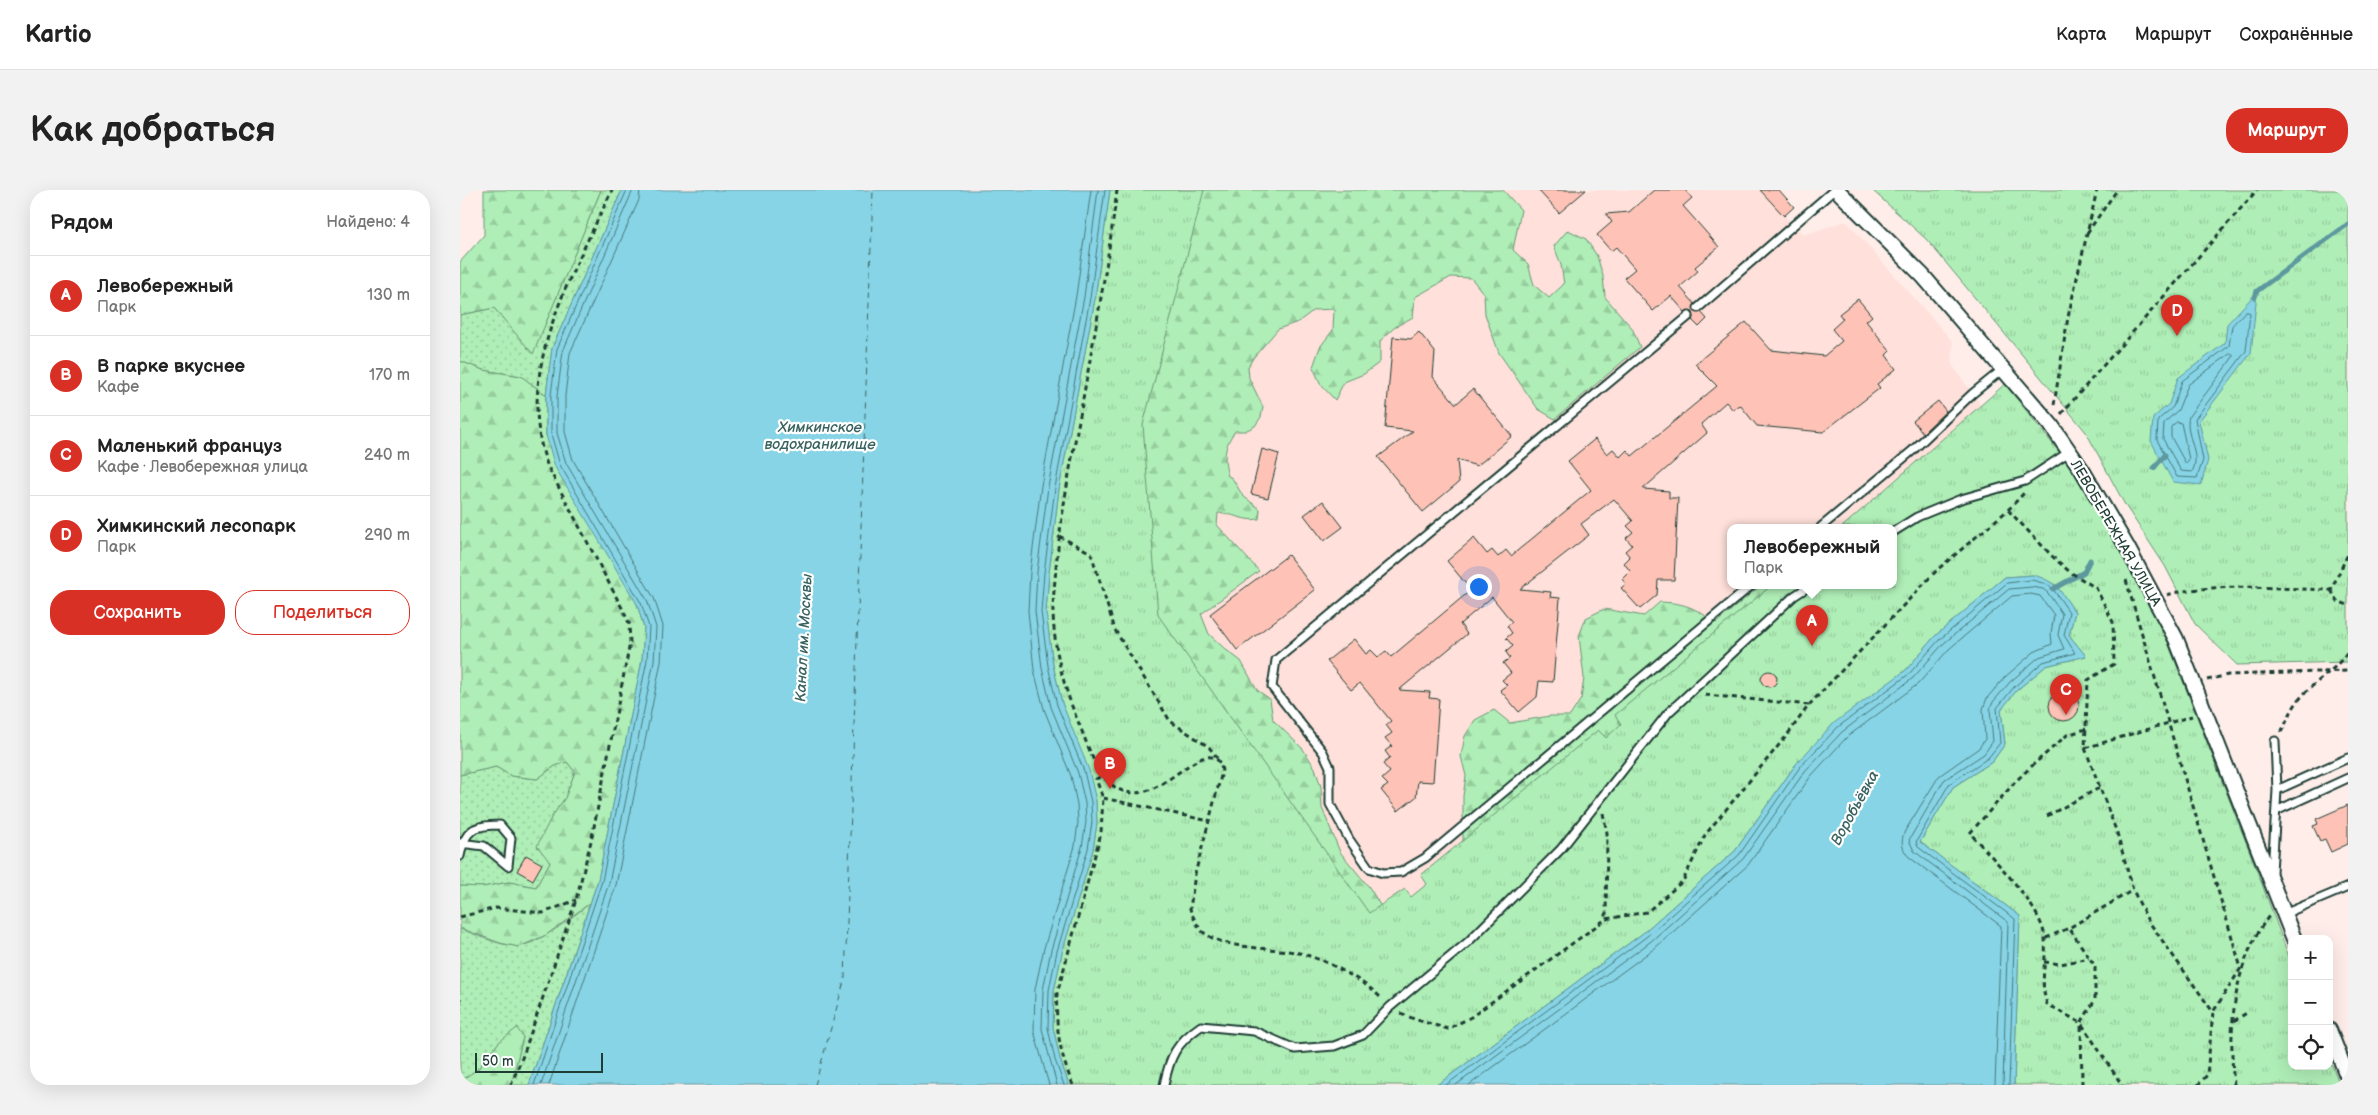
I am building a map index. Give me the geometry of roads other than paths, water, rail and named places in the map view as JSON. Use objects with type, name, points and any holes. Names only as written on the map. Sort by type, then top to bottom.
[{"type":"street","name":"ЛЕВОБЕРЕЖНАЯ УЛИЦА","points":[[1836,190],[1923,276],[2051,425],[2069,452],[2127,547],[2176,639],[2292,935]]},
{"type":"street","points":[[2333,1040],[2348,1078]]},
{"type":"lane","points":[[1698,308],[1836,190]]},
{"type":"lane","points":[[1689,316],[1276,660],[1272,687],[1323,752],[1330,767],[1330,804],[1349,839],[1369,868],[1383,873],[1401,872],[1425,858],[1747,589]]},
{"type":"lane","points":[[1825,524],[1912,451],[1972,394],[2003,369]]},
{"type":"lane","points":[[1897,529],[1916,517],[1961,499],[2025,481],[2069,452]]},
{"type":"lane","points":[[1164,1085],[1169,1062],[1177,1046],[1201,1026],[1254,1031],[1295,1049],[1334,1046],[1363,1035],[1390,1007],[1468,942],[1561,849],[1668,714],[1794,596],[1805,589]]},
{"type":"lane","points":[[2271,880],[2277,790],[2275,741]]},
{"type":"lane","points":[[2277,790],[2348,758]]},
{"type":"lane","points":[[2276,811],[2348,778]]},
{"type":"lane","points":[[460,856],[461,843],[468,833],[480,825],[500,825],[511,838],[508,866],[484,846],[461,843]]},
{"type":"lane","points":[[2283,910],[2348,887]]},
{"type":"water","name":"Химкинское водохранилище","points":[[622,190],[1110,190],[1095,299],[1059,489],[1046,612],[1053,665],[1062,703],[1089,770],[1096,801],[1097,823],[1093,850],[1062,953],[1054,991],[1053,1027],[1060,1059],[1069,1085],[529,1085],[598,880],[642,660],[644,628],[637,604],[555,467],[546,435],[546,395],[552,348]]},
{"type":"water","points":[[2257,292],[2251,353],[2199,421],[2208,460],[2201,485],[2173,482],[2151,441],[2153,418],[2169,404],[2178,378],[2225,343],[2227,324]]},
{"type":"water","points":[[2033,575],[2048,580],[2058,588],[2075,612],[2069,635],[2086,656],[2046,666],[2017,690],[2001,710],[2005,744],[1992,762],[1953,787],[1920,842],[2020,916],[2014,1085],[1437,1085],[1643,933],[1735,851],[1796,764],[1834,723],[1906,670],[1935,636],[2005,577]]},
{"type":"waterway","name":"Воробьёвка","points":[[2255,297],[2257,291],[2348,224]]},
{"type":"waterway","name":"Воробьёвка","points":[[2154,468],[2165,455]]},
{"type":"waterway","name":"Воробьёвка","points":[[2053,589],[2084,572],[2090,560]]},
{"type":"place","name":"Химкинский лесопарк","points":[[2177,336]]},
{"type":"place","name":"Левобережный","points":[[1812,646]]},
{"type":"place","name":"Маленький француз","points":[[2066,715]]},
{"type":"place","name":"В парке вкуснее","points":[[1110,789]]},
{"type":"water label","name":"Канал им. Москвы","points":[[804,638]]}]
